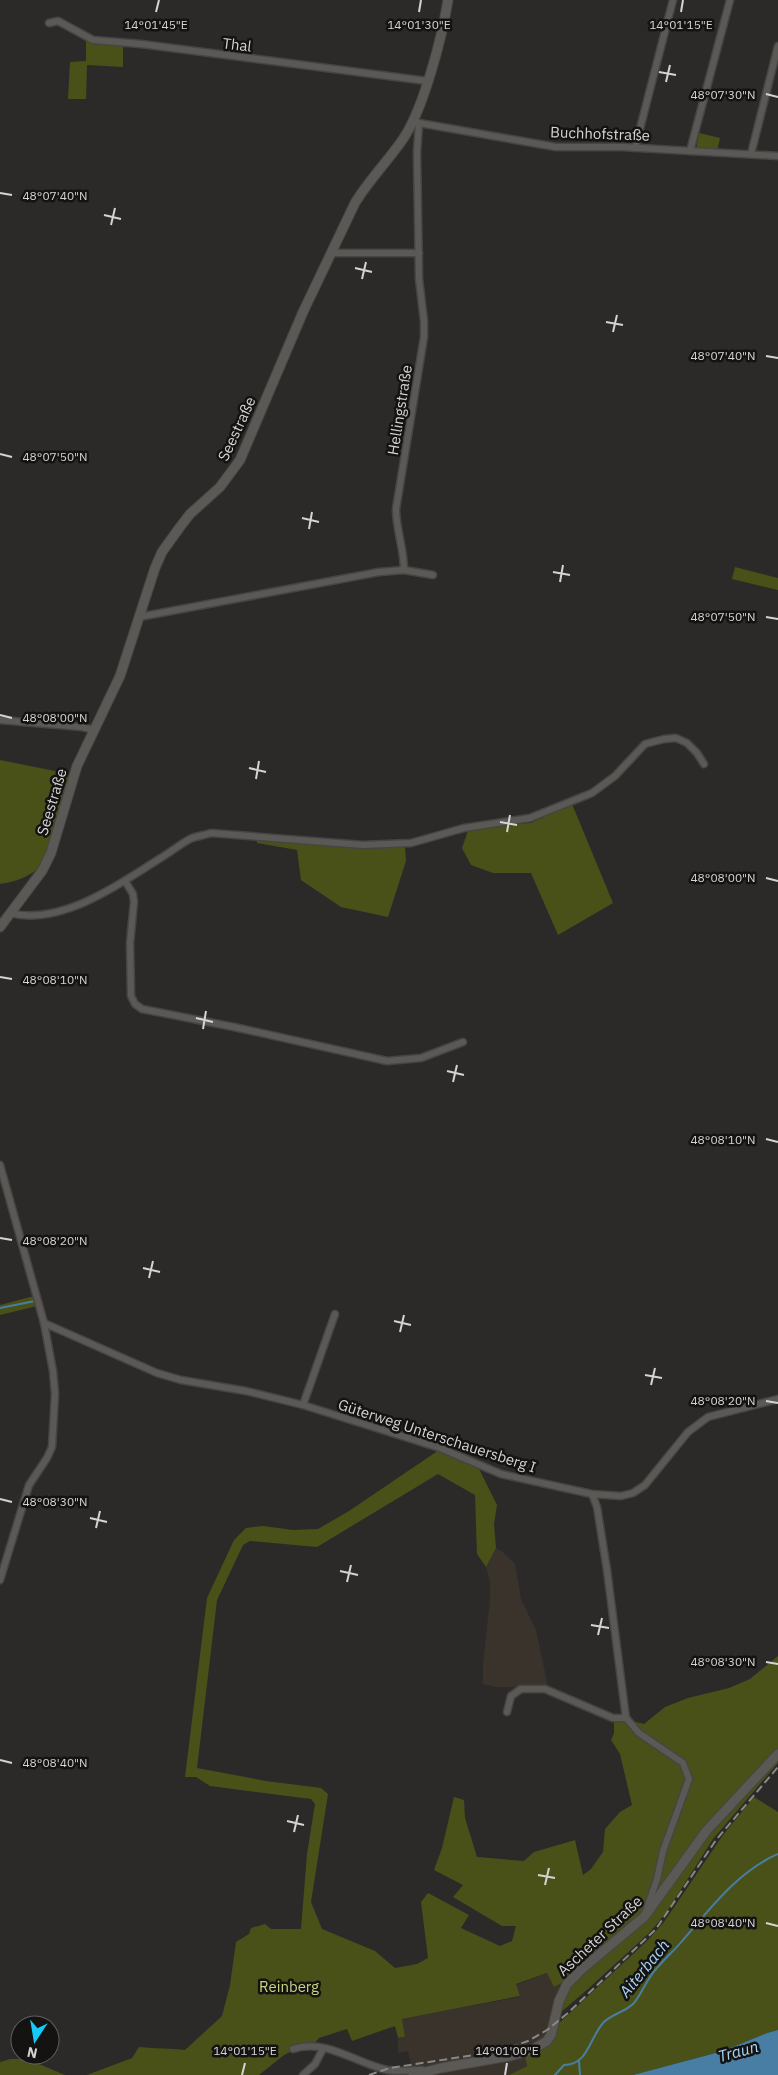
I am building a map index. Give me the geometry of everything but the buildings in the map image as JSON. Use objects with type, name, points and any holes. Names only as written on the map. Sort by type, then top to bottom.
[{"type":"street","name":"Seestraße","points":[[0,927],[42,871],[51,854],[77,766],[120,676],[154,568],[190,514],[220,487],[240,460],[295,330],[331,253],[365,187],[417,121],[445,19],[448,0]]},
{"type":"street","points":[[635,148],[673,0]]},
{"type":"street","points":[[690,151],[730,0]]},
{"type":"street","name":"Thal","points":[[49,23],[58,21],[93,40],[106,43],[141,44],[427,81]]},
{"type":"street","points":[[751,154],[778,46]]},
{"type":"street","name":"Buchhofstraße","points":[[417,121],[556,147],[635,148],[778,156]]},
{"type":"street","name":"Hellingstraße","points":[[404,570],[404,556],[397,526],[396,509],[423,344],[424,321],[419,279],[417,121]]},
{"type":"street","points":[[331,253],[419,253]]},
{"type":"street","points":[[139,617],[366,574],[404,570],[433,575]]},
{"type":"street","points":[[0,720],[82,726],[94,730]]},
{"type":"street","points":[[10,913],[20,916],[48,914],[72,908],[125,881],[192,838],[211,833],[363,845],[411,843],[464,828],[530,818],[592,793],[615,776],[645,744],[676,738],[687,744],[697,753],[704,764]]},
{"type":"street","points":[[125,881],[134,902],[130,943],[132,996],[135,1004],[142,1009],[234,1027],[387,1062],[421,1058],[463,1042]]},
{"type":"street","points":[[0,1165],[44,1323],[54,1371],[55,1394],[52,1447],[29,1485],[0,1580]]},
{"type":"street","points":[[303,1405],[335,1314]]},
{"type":"street","name":"Güterweg Unterschauersberg I","points":[[44,1323],[157,1373],[181,1380],[246,1391],[303,1405],[440,1448],[501,1474],[592,1494],[621,1496],[633,1493],[645,1485],[688,1432],[708,1417],[778,1399]]},
{"type":"street","points":[[592,1494],[597,1506],[607,1570],[626,1718],[639,1733],[683,1763],[689,1779],[663,1851],[657,1880],[644,1916]]},
{"type":"street","points":[[507,1712],[510,1696],[521,1689],[545,1689],[613,1718],[626,1718]]},
{"type":"street","name":"Ascheter Straße","points":[[413,2075],[510,2056],[543,2044],[551,2035],[559,2001],[567,1984],[644,1916],[707,1830],[778,1754]]},
{"type":"street","points":[[293,2049],[305,2045],[323,2049],[354,2057],[385,2070],[428,2071]]},
{"type":"street","points":[[302,2075],[315,2064],[323,2049]]},
{"type":"shaded area","points":[[496,1548],[515,1564],[521,1599],[536,1630],[548,1687],[496,1687],[483,1684],[490,1599],[490,1581],[486,1567]]},
{"type":"shaded area","points":[[548,1973],[565,1981],[546,2038],[523,2049],[527,2066],[509,2075],[413,2075],[408,2051],[398,2053],[398,2039],[405,2037],[402,2019],[520,1997],[516,1985]]},
{"type":"green space","points":[[86,36],[123,41],[123,67],[87,65],[86,99],[68,99],[70,62],[86,61]]},
{"type":"green space","points":[[699,133],[720,138],[717,152],[696,150]]},
{"type":"green space","points":[[735,567],[778,578],[778,590],[732,579]]},
{"type":"green space","points":[[0,760],[70,774],[56,832],[41,864],[29,875],[0,884]]},
{"type":"green space","points":[[572,804],[613,903],[558,935],[531,873],[493,873],[471,865],[462,848],[469,828],[531,823]]},
{"type":"green space","points":[[257,837],[366,848],[405,847],[406,861],[388,917],[341,907],[301,880],[297,850],[257,843]]},
{"type":"green space","points":[[34,1296],[37,1306],[0,1315],[0,1305]]},
{"type":"green space","name":"Reinberg","points":[[439,1450],[477,1465],[497,1505],[494,1524],[496,1548],[486,1567],[477,1554],[475,1495],[438,1474],[317,1547],[250,1541],[243,1545],[217,1600],[197,1768],[266,1781],[321,1788],[328,1794],[311,1902],[322,1929],[375,1951],[395,1968],[417,1964],[428,1958],[421,1902],[428,1893],[469,1915],[461,1928],[500,1946],[512,1941],[516,1926],[502,1926],[453,1897],[463,1885],[434,1870],[442,1848],[454,1797],[464,1800],[465,1818],[477,1857],[524,1861],[534,1852],[575,1840],[583,1875],[591,1869],[603,1852],[605,1829],[620,1812],[632,1805],[620,1754],[611,1740],[614,1733],[614,1720],[625,1721],[644,1734],[632,1721],[644,1724],[665,1707],[688,1698],[729,1688],[750,1679],[778,1656],[778,1750],[706,1826],[651,1903],[632,1923],[565,1981],[554,1987],[547,1973],[516,1984],[520,1996],[402,2019],[405,2037],[398,2038],[395,2026],[352,2041],[347,2029],[319,2038],[314,2044],[303,2043],[289,2048],[290,2052],[259,2075],[87,2075],[132,2058],[139,2047],[185,2050],[222,2016],[230,1985],[236,1942],[249,1934],[251,1928],[265,1924],[271,1929],[301,1929],[307,1854],[315,1804],[311,1799],[210,1786],[196,1777],[185,1777],[207,1598],[234,1540],[246,1528],[263,1526],[293,1530],[318,1529],[349,1511]]},
{"type":"green space","points":[[778,1758],[778,1763],[713,1839],[666,1913],[649,1933],[560,2013],[563,1998],[569,1987],[642,1924],[704,1838]]},
{"type":"green space","points":[[754,1797],[778,1812],[778,2030],[723,2051],[633,2075],[509,2075],[527,2066],[525,2057],[546,2046],[553,2038],[557,2025],[648,1940],[664,1922],[723,1835]]},
{"type":"green space","points":[[10,2059],[10,2065],[41,2065],[65,2075],[0,2075],[0,2062]]},
{"type":"water","name":"Traun","points":[[778,2030],[778,2075],[633,2075],[723,2051]]},
{"type":"waterway","points":[[0,1308],[35,1301]]},
{"type":"waterway","name":"Aiterbach","points":[[555,2075],[564,2065],[572,2064],[583,2056],[598,2029],[606,2020],[634,2003],[663,1961],[737,1881],[750,1870],[778,1854]]},
{"type":"waterway","points":[[579,2061],[580,2075]]},
{"type":"railway","points":[[369,2075],[390,2068],[500,2051],[528,2041],[547,2030],[568,2013],[656,1929],[716,1840],[778,1767]]}]
